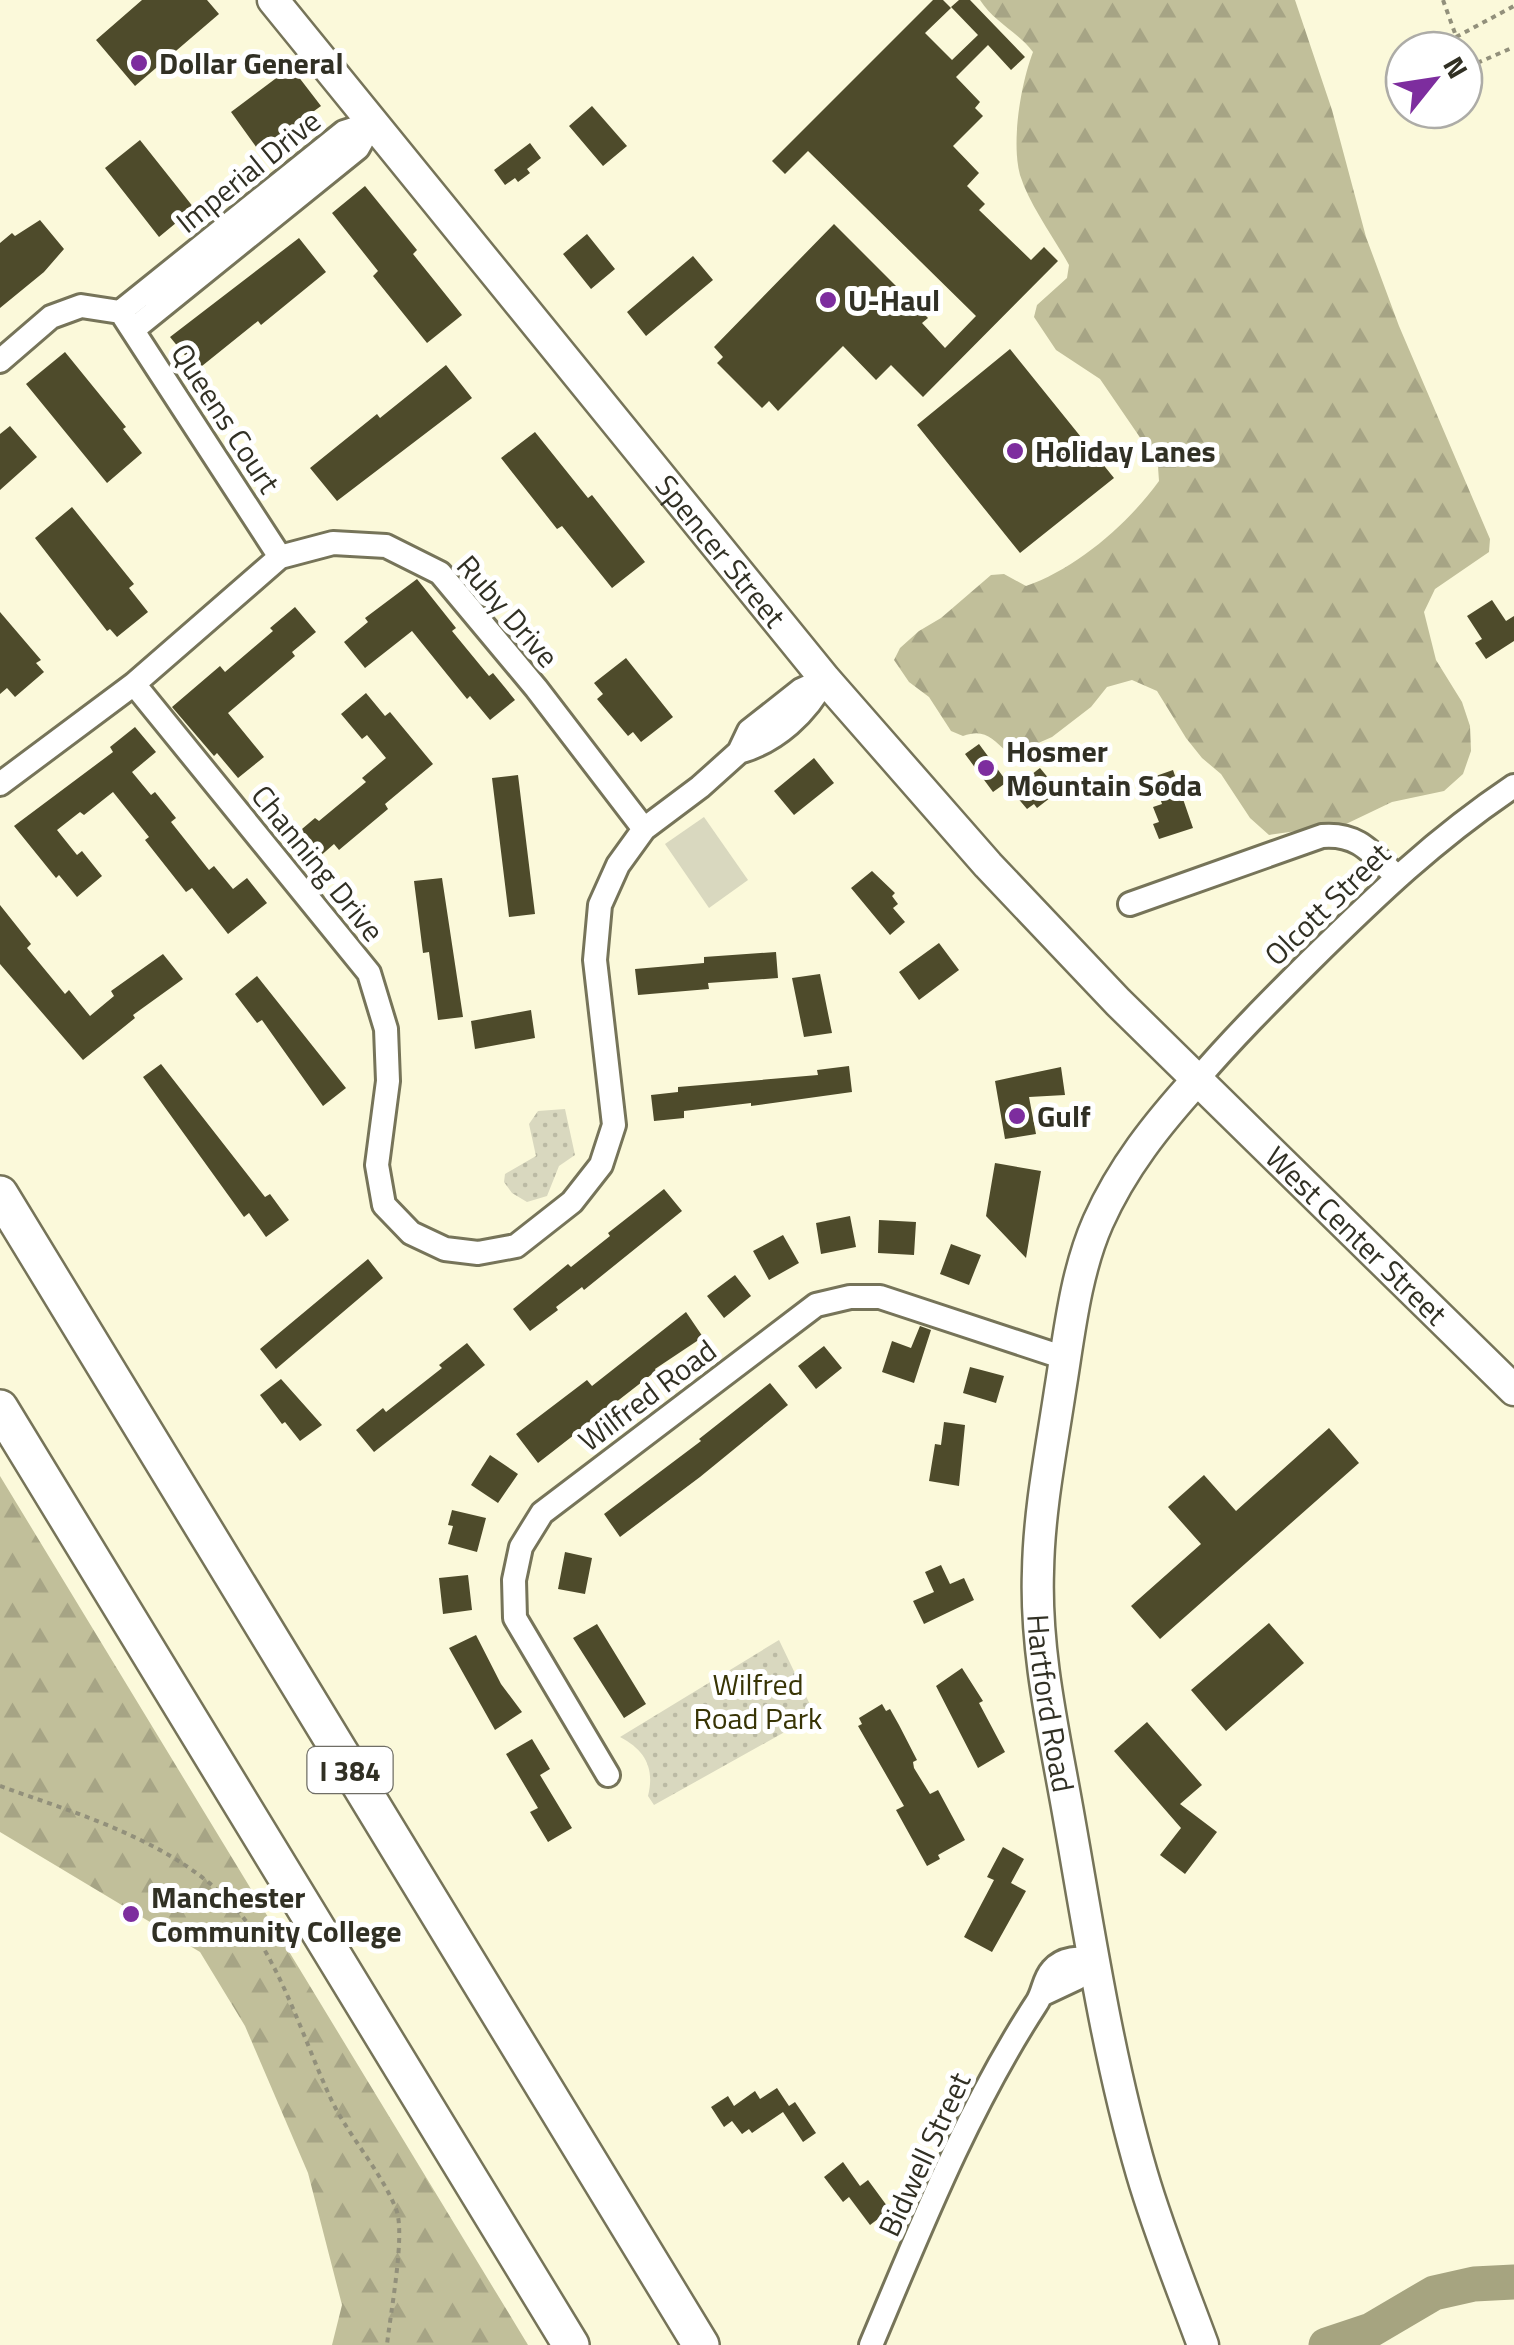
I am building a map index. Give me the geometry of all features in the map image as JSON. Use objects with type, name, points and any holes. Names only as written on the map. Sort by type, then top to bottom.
[{"type":"highway","name":"I 384","points":[[0,1194],[700,2345]]},
{"type":"highway","points":[[0,1408],[571,2345]]},
{"type":"main road","name":"Spencer Street","points":[[273,0],[825,680],[1014,892],[1197,1080]]},
{"type":"main road","name":"Hartford Road","points":[[1197,1080],[1156,1126],[1114,1188],[1096,1226],[1065,1358],[1042,1514],[1038,1573],[1045,1677],[1094,1962],[1142,2175],[1202,2345]]},
{"type":"main road","name":"West Center Street","points":[[1197,1080],[1514,1390]]},
{"type":"street","name":"Imperial Drive","points":[[127,321],[344,132],[372,123]]},
{"type":"street","points":[[0,361],[51,318],[81,306],[127,321]]},
{"type":"street","name":"Queens Court","points":[[127,321],[280,558]]},
{"type":"street","name":"Ruby Drive","points":[[134,684],[280,558],[333,543],[386,546],[440,573],[536,688],[644,829]]},
{"type":"street","name":"Channing Drive","points":[[134,684],[368,973],[386,1029],[388,1081],[377,1165],[384,1205],[411,1234],[444,1249],[478,1253],[516,1246],[572,1202],[600,1165],[614,1125],[595,960],[600,906],[618,865],[644,829],[740,752],[749,731],[801,690],[825,680]]},
{"type":"street","points":[[0,784],[134,684]]},
{"type":"street","name":"Olcott Street","points":[[1197,1080],[1396,876],[1462,821],[1514,786]]},
{"type":"street","points":[[1130,904],[1322,836],[1344,834],[1396,876]]},
{"type":"street","name":"Wilfred Road","points":[[608,1775],[515,1618],[514,1580],[521,1547],[542,1513],[816,1304],[850,1297],[880,1297],[1065,1358]]},
{"type":"street","name":"Bidwell Street","points":[[871,2345],[970,2121],[1043,1994],[1044,1982],[1055,1966],[1074,1959],[1094,1962]]},
{"type":"path","points":[[1444,0],[1454,30]]},
{"type":"path","points":[[1469,30],[1514,6]]},
{"type":"path","points":[[1484,60],[1514,47]]},
{"type":"path","points":[[0,1786],[136,1838],[172,1856],[216,1890],[253,1931],[297,2016],[334,2104],[396,2209],[399,2238],[387,2345]]},
{"type":"green space","points":[[980,0],[1295,0],[1332,110],[1366,237],[1399,326],[1490,539],[1489,552],[1435,589],[1424,612],[1436,660],[1462,702],[1470,726],[1471,751],[1463,774],[1444,791],[1392,802],[1346,824],[1269,835],[1250,818],[1221,774],[1186,738],[1157,691],[1132,680],[1107,687],[1091,707],[1052,737],[1020,751],[1007,752],[987,736],[963,736],[951,731],[929,697],[909,682],[894,660],[900,648],[919,631],[941,618],[991,575],[1004,574],[1026,586],[1082,557],[1116,529],[1159,481],[1152,455],[1100,379],[1056,350],[1034,317],[1037,305],[1067,278],[1069,265],[1030,198],[1017,162],[1019,113],[1033,52]]},
{"type":"green space","points":[[704,817],[748,880],[709,908],[665,844]]},
{"type":"green space","points":[[565,1109],[575,1155],[559,1166],[547,1196],[527,1202],[512,1193],[504,1182],[505,1174],[536,1156],[529,1124],[538,1111]]},
{"type":"green space","points":[[0,1476],[528,2345],[332,2345],[342,2305],[308,2173],[245,2026],[200,1952],[0,1832]]},
{"type":"green space","name":"Wilfred Road Park","points":[[779,1640],[815,1715],[654,1805],[648,1796],[650,1777],[646,1761],[620,1737]]},
{"type":"building","name":"Dollar General","points":[[142,0],[207,0],[219,14],[135,86],[96,40]]},
{"type":"building","points":[[933,0],[943,0],[951,8],[925,33],[952,60],[978,35],[951,7],[959,0],[970,0],[1025,57],[1011,70],[988,45],[956,77],[980,102],[975,108],[983,116],[953,146],[979,173],[967,186],[985,204],[979,210],[1031,260],[1044,247],[1058,261],[923,397],[891,365],[876,380],[843,346],[778,411],[769,401],[762,408],[717,363],[723,357],[714,347],[834,224],[928,318],[922,323],[945,348],[976,316],[808,151],[785,174],[772,161]]},
{"type":"building","points":[[291,67],[321,106],[259,151],[231,112]]},
{"type":"building","points":[[592,106],[627,146],[603,166],[569,126]]},
{"type":"building","points":[[140,140],[194,208],[159,237],[105,168]]},
{"type":"building","points":[[530,143],[541,158],[518,182],[515,178],[505,185],[494,170]]},
{"type":"building","points":[[365,186],[417,250],[413,254],[462,315],[427,343],[373,276],[378,271],[332,213]]},
{"type":"building","points":[[40,220],[64,249],[44,272],[0,308],[0,243]]},
{"type":"building","points":[[587,234],[615,269],[591,289],[563,254]]},
{"type":"building","points":[[299,238],[326,272],[197,370],[170,337]]},
{"type":"building","points":[[693,256],[713,280],[646,336],[627,312]]},
{"type":"building","name":"Holiday Lanes","points":[[1010,349],[1114,478],[1020,553],[917,425]]},
{"type":"building","points":[[65,352],[126,427],[123,429],[142,453],[107,483],[26,384]]},
{"type":"building","points":[[446,365],[472,398],[337,501],[310,468]]},
{"type":"building","points":[[10,426],[37,457],[0,490],[0,434]]},
{"type":"building","points":[[535,432],[645,562],[612,588],[562,526],[557,529],[501,458]]},
{"type":"building","points":[[72,507],[134,584],[129,588],[148,612],[117,637],[110,629],[107,631],[35,538]]},
{"type":"building","points":[[417,579],[456,628],[452,631],[489,676],[493,673],[515,700],[490,720],[470,696],[467,699],[412,631],[365,668],[344,642],[368,622],[365,618]]},
{"type":"building","points":[[1492,600],[1506,621],[1514,616],[1514,641],[1486,659],[1475,643],[1482,639],[1467,616]]},
{"type":"building","points":[[295,607],[316,632],[292,652],[295,656],[228,713],[264,757],[238,778],[172,707],[220,666],[225,672]]},
{"type":"building","points":[[0,612],[41,660],[36,663],[44,672],[15,697],[7,688],[0,694]]},
{"type":"building","points":[[626,658],[673,717],[641,742],[633,732],[628,736],[597,699],[603,694],[594,683]]},
{"type":"building","points":[[366,693],[385,716],[390,712],[433,764],[339,850],[334,844],[310,865],[289,840],[366,782],[362,778],[386,758],[367,735],[362,739],[341,714]]},
{"type":"building","points":[[135,727],[156,752],[132,772],[176,818],[171,822],[209,870],[214,866],[233,889],[247,878],[267,903],[228,934],[192,888],[186,892],[113,792],[57,830],[77,855],[82,851],[102,876],[77,897],[59,875],[56,878],[14,826],[113,752],[110,747]]},
{"type":"building","name":"Hosmer Mountain Soda","points":[[979,744],[1007,782],[993,792],[965,754]]},
{"type":"building","points":[[814,758],[834,783],[794,815],[774,791]]},
{"type":"building","points":[[1040,768],[1059,791],[1037,808],[1034,804],[1027,809],[1011,790]]},
{"type":"building","points":[[1173,770],[1193,828],[1159,839],[1153,824],[1159,822],[1153,807],[1162,804],[1153,777]]},
{"type":"building","points":[[518,775],[535,914],[509,917],[492,778]]},
{"type":"building","points":[[872,871],[895,893],[892,896],[898,904],[893,908],[905,922],[890,935],[851,888]]},
{"type":"building","points":[[442,878],[463,1017],[438,1020],[429,952],[423,953],[414,881]]},
{"type":"building","points":[[0,905],[31,944],[27,948],[65,994],[69,990],[90,1016],[114,996],[111,991],[163,954],[183,979],[133,1015],[135,1018],[83,1060],[0,964]]},
{"type":"building","points":[[939,943],[959,970],[919,1000],[899,972]]},
{"type":"building","points":[[776,952],[778,978],[708,983],[709,989],[638,995],[635,969],[704,963],[704,957]]},
{"type":"building","points":[[820,974],[832,1033],[804,1037],[792,978]]},
{"type":"building","points":[[257,976],[346,1088],[323,1106],[262,1020],[257,1023],[235,994]]},
{"type":"building","points":[[531,1010],[535,1038],[475,1049],[471,1021]]},
{"type":"building","points":[[161,1064],[265,1197],[270,1194],[289,1220],[266,1237],[249,1213],[244,1217],[143,1077]]},
{"type":"building","points":[[849,1066],[852,1092],[684,1111],[684,1118],[654,1121],[651,1095],[678,1092],[678,1087],[818,1075],[817,1070]]},
{"type":"building","name":"Gulf","points":[[1061,1067],[1065,1095],[1029,1097],[1036,1134],[1005,1139],[995,1081]]},
{"type":"building","points":[[995,1163],[1041,1171],[1026,1258],[986,1216]]},
{"type":"building","points":[[664,1189],[682,1211],[530,1331],[513,1309],[568,1264],[571,1267]]},
{"type":"building","points":[[850,1216],[856,1247],[821,1254],[816,1223]]},
{"type":"building","points":[[879,1220],[916,1222],[914,1255],[878,1253]]},
{"type":"building","points":[[783,1235],[799,1263],[769,1280],[753,1251]]},
{"type":"building","points":[[951,1244],[981,1255],[969,1285],[940,1274]]},
{"type":"building","points":[[368,1259],[383,1278],[276,1369],[260,1349]]},
{"type":"building","points":[[735,1275],[751,1296],[724,1318],[707,1296]]},
{"type":"building","points":[[686,1312],[703,1337],[655,1369],[538,1463],[516,1434],[587,1380],[592,1386]]},
{"type":"building","points":[[920,1326],[931,1330],[914,1383],[882,1372],[892,1341],[911,1348]]},
{"type":"building","points":[[467,1343],[485,1365],[374,1452],[356,1430],[383,1408],[386,1412]]},
{"type":"building","points":[[824,1346],[842,1368],[816,1389],[798,1366]]},
{"type":"building","points":[[970,1367],[1004,1376],[996,1403],[963,1393]]},
{"type":"building","points":[[281,1379],[322,1425],[300,1441],[260,1395]]},
{"type":"building","points":[[770,1383],[788,1405],[620,1537],[604,1514]]},
{"type":"building","points":[[944,1422],[965,1425],[959,1486],[929,1481],[935,1444],[941,1445]]},
{"type":"building","points":[[1329,1428],[1359,1463],[1160,1639],[1131,1606],[1201,1544],[1168,1507],[1204,1475],[1236,1511]]},
{"type":"building","points":[[490,1455],[518,1474],[498,1503],[471,1485]]},
{"type":"building","points":[[452,1510],[486,1518],[477,1552],[448,1544]]},
{"type":"building","points":[[565,1552],[592,1558],[585,1594],[558,1589]]},
{"type":"building","points":[[941,1565],[950,1584],[964,1578],[974,1600],[924,1624],[913,1601],[934,1592],[925,1572]]},
{"type":"building","points":[[468,1575],[472,1610],[443,1614],[439,1578]]},
{"type":"building","points":[[1269,1623],[1304,1663],[1226,1731],[1191,1690]]},
{"type":"building","points":[[597,1624],[646,1704],[624,1718],[573,1638]]},
{"type":"building","points":[[476,1635],[501,1684],[522,1712],[495,1730],[449,1648]]},
{"type":"building","points":[[962,1668],[983,1701],[979,1703],[1005,1752],[978,1768],[936,1686]]},
{"type":"building","points":[[882,1704],[886,1711],[890,1709],[917,1760],[913,1762],[914,1768],[930,1794],[938,1790],[965,1840],[927,1866],[896,1810],[904,1806],[858,1726],[862,1724],[859,1718]]},
{"type":"building","points":[[1147,1722],[1202,1785],[1180,1804],[1217,1832],[1185,1874],[1160,1855],[1181,1828],[1114,1751]]},
{"type":"building","points":[[532,1739],[550,1769],[540,1775],[572,1828],[548,1842],[530,1812],[538,1808],[506,1754]]},
{"type":"building","points":[[1003,1847],[1024,1859],[1011,1883],[1026,1891],[992,1952],[964,1937],[994,1880],[987,1877]]},
{"type":"building","points":[[777,2088],[789,2106],[795,2102],[816,2133],[803,2142],[783,2112],[752,2133],[749,2129],[742,2134],[732,2121],[724,2127],[711,2107],[728,2096],[734,2106],[755,2091],[760,2099]]},
{"type":"building","points":[[843,2162],[860,2186],[868,2180],[890,2210],[870,2225],[849,2197],[843,2202],[824,2177]]},
{"type":"waterway","points":[[1326,2345],[1371,2330],[1434,2293],[1474,2284],[1514,2282]]},
{"type":"place","name":"Dollar General","points":[[139,63]]},
{"type":"place","name":"U-Haul","points":[[828,300]]},
{"type":"place","name":"Holiday Lanes","points":[[1015,451]]},
{"type":"place","name":"Hosmer Mountain Soda","points":[[986,768]]},
{"type":"place","name":"Gulf","points":[[1017,1116]]},
{"type":"place","name":"Manchester Community College","points":[[131,1914]]}]
